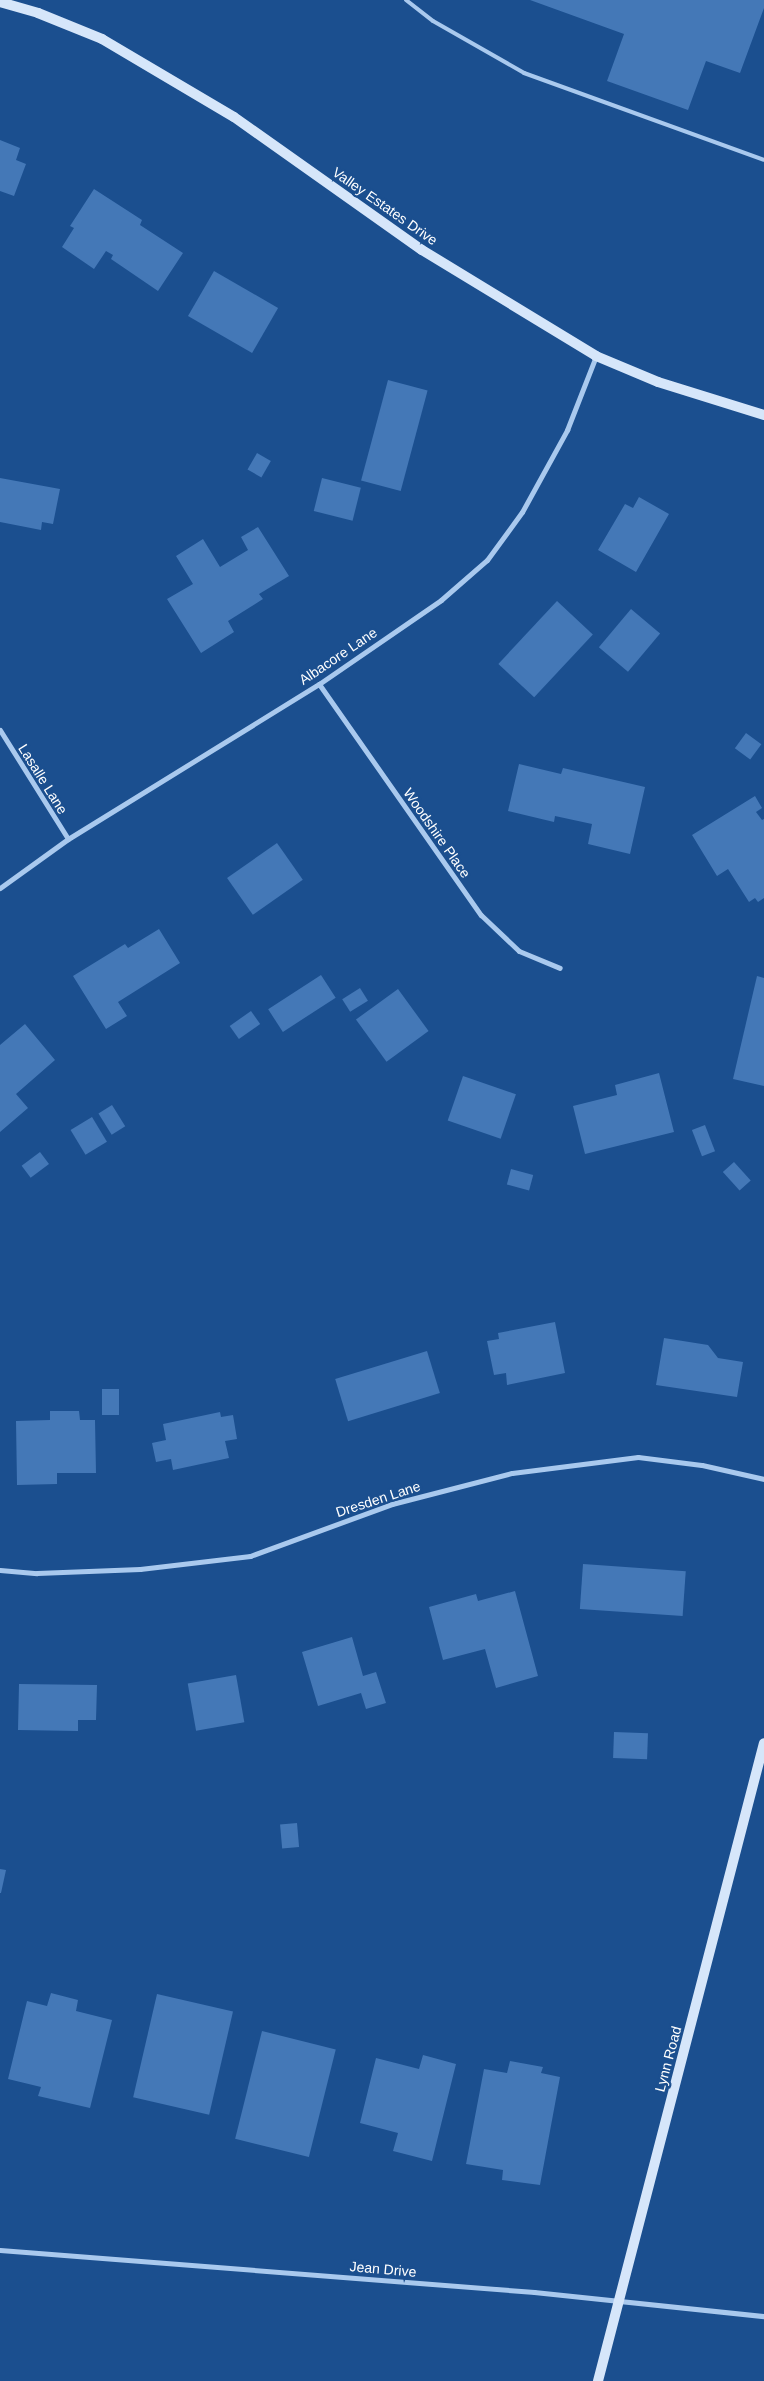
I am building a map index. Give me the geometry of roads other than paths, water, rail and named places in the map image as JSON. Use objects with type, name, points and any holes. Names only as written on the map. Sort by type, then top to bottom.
[{"type":"street","name":"Valley Estates Drive","points":[[0,2],[38,13],[102,40],[234,117],[422,250],[596,356],[658,382],[764,415]]},
{"type":"street","name":"Albacore Lane","points":[[0,888],[68,840],[319,684],[441,600],[487,560],[522,512],[567,430],[596,356]]},
{"type":"street","name":"Woodshire Place","points":[[319,684],[480,915],[519,951],[560,968]]},
{"type":"street","name":"Lasalle Lane","points":[[0,730],[68,840]]},
{"type":"street","name":"Dresden Lane","points":[[0,1570],[37,1573],[140,1569],[250,1556],[392,1504],[512,1473],[628,1458],[702,1465],[764,1479]]},
{"type":"street","name":"Lynn Road","points":[[598,2381],[764,1743]]},
{"type":"street","name":"Jean Drive","points":[[0,2250],[620,2302],[764,2316]]},
{"type":"lane","points":[[406,0],[433,21],[524,73],[764,160]]}]
